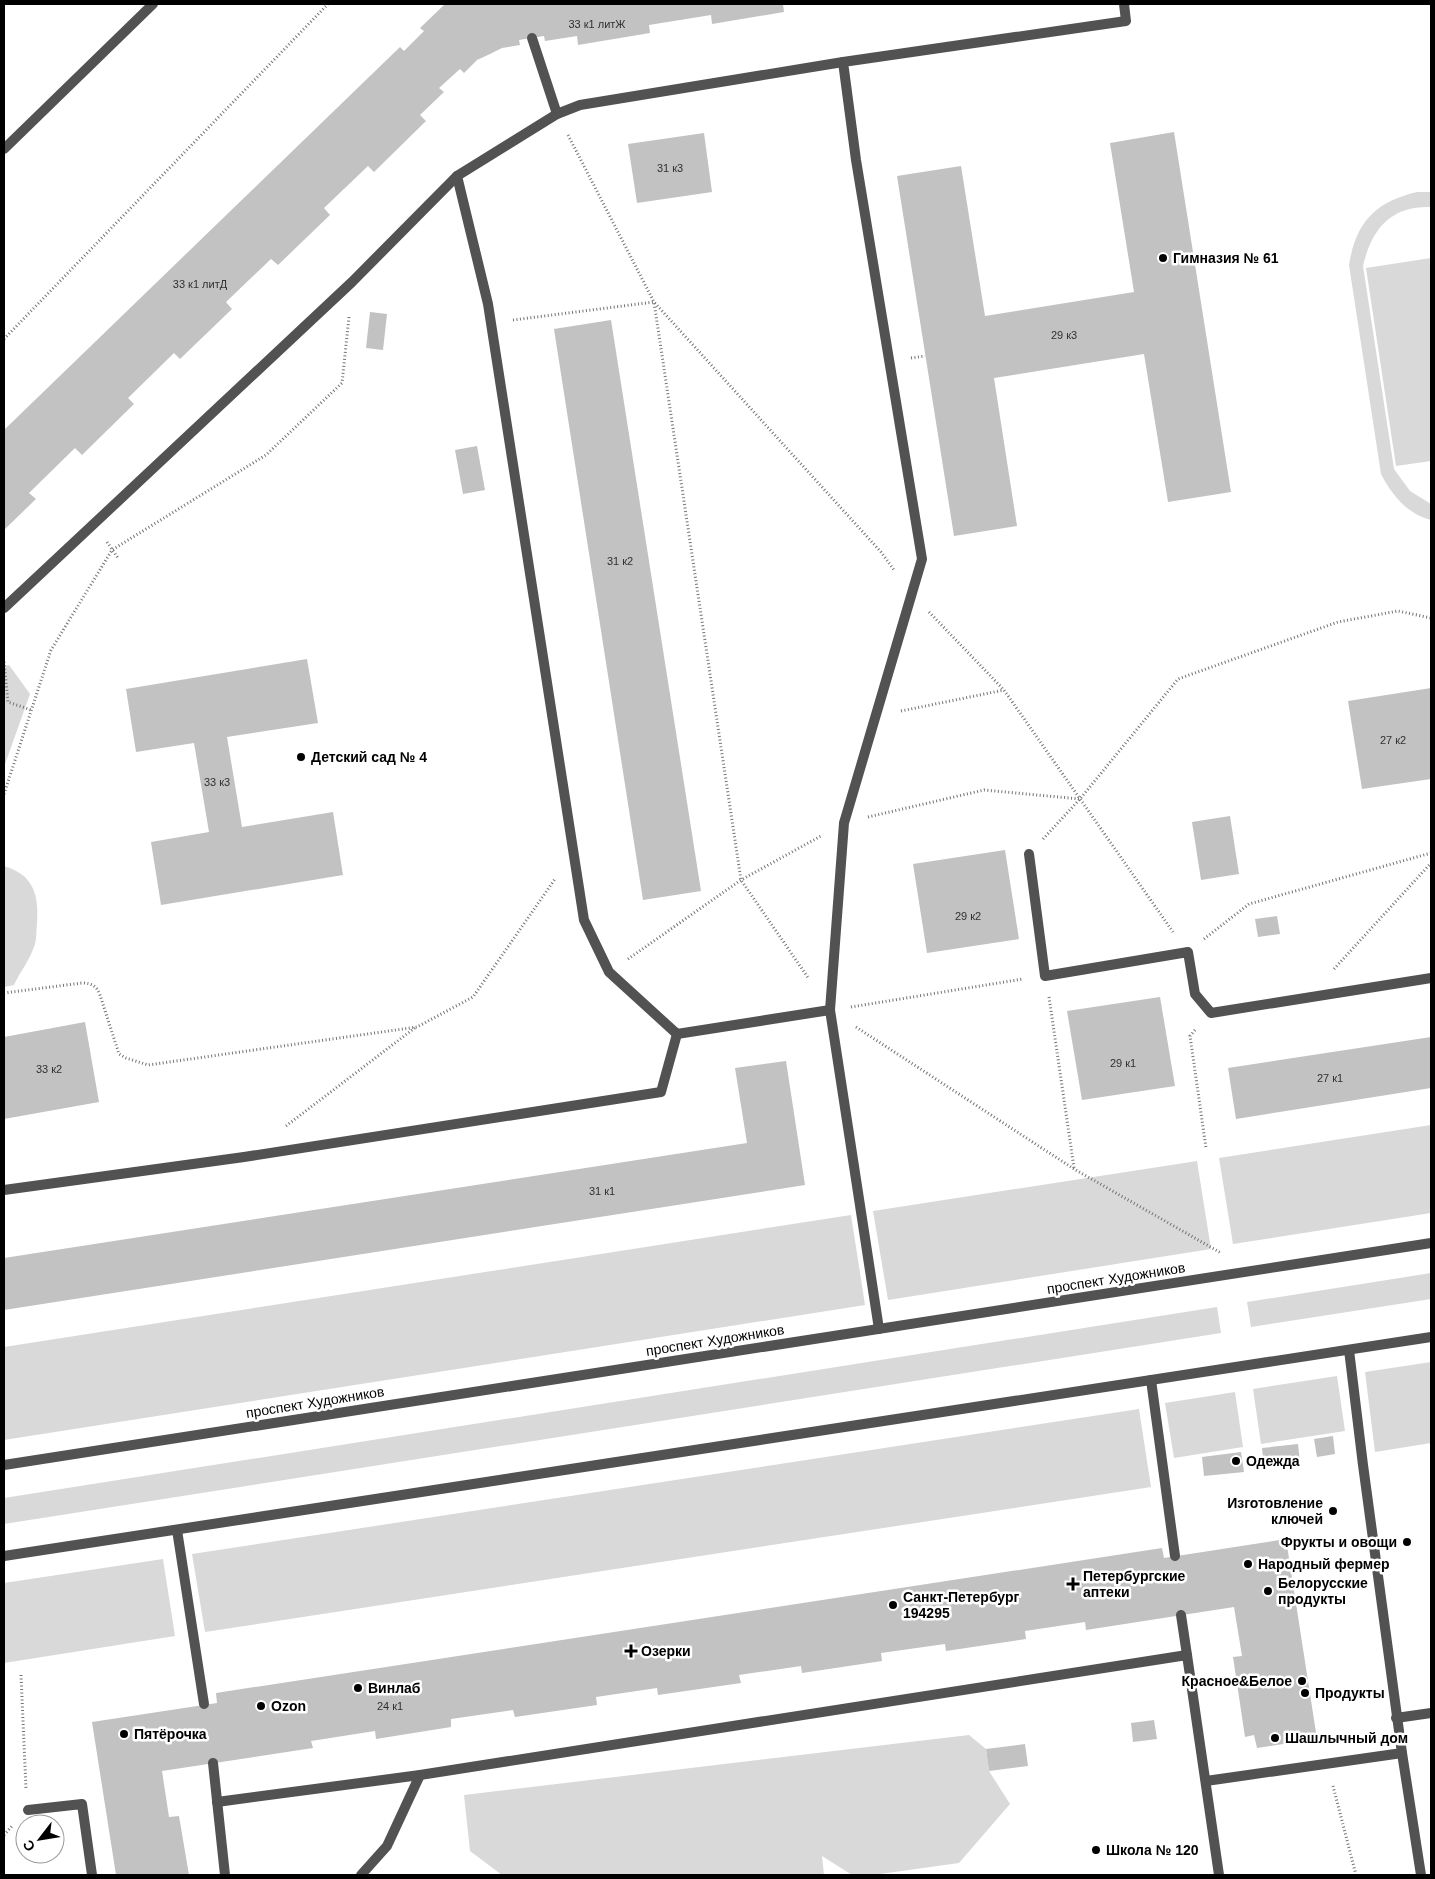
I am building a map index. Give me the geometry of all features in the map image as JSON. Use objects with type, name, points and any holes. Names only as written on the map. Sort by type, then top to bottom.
[{"type":"street","points":[[4,149],[153,4]]},
{"type":"street","points":[[4,608],[352,282],[457,176],[557,114],[580,105],[843,62],[1126,21],[1124,4]]},
{"type":"street","points":[[532,38],[557,114]]},
{"type":"street","points":[[843,62],[856,160],[922,559],[844,823],[830,1010],[879,1329]]},
{"type":"street","points":[[457,176],[488,304],[584,920],[609,972],[677,1034]]},
{"type":"street","points":[[1028,854],[1046,976],[1188,952],[1195,994],[1211,1013],[1431,978]]},
{"type":"street","points":[[677,1034],[830,1010]]},
{"type":"street","points":[[4,1190],[244,1157],[661,1092],[677,1034]]},
{"type":"street","name":"проспект Художников","points":[[4,1465],[1431,1243]]},
{"type":"street","points":[[4,1556],[1431,1337]]},
{"type":"street","points":[[1349,1350],[1396,1718],[1420,1875]]},
{"type":"street","points":[[1151,1380],[1175,1556]]},
{"type":"street","points":[[177,1530],[204,1704]]},
{"type":"street","points":[[1181,1615],[1219,1875]]},
{"type":"street","points":[[218,1802],[420,1775],[1187,1655]]},
{"type":"street","points":[[1396,1718],[1431,1713]]},
{"type":"street","points":[[1206,1781],[1402,1753]]},
{"type":"street","points":[[213,1763],[225,1875]]},
{"type":"street","points":[[360,1875],[386,1846],[420,1775]]},
{"type":"street","points":[[28,1810],[82,1804],[92,1875]]},
{"type":"path","points":[[4,339],[328,4]]},
{"type":"path","points":[[557,114],[654,302],[881,552],[912,594],[1004,690],[1188,952],[1249,904],[1431,853]]},
{"type":"path","points":[[4,794],[51,650],[112,550],[266,455],[342,383],[352,282]]},
{"type":"path","points":[[488,304],[512,320],[654,302]]},
{"type":"path","points":[[654,302],[742,880],[830,1010],[1074,1169],[1222,1254]]},
{"type":"path","points":[[1028,854],[1080,799],[1178,679],[1338,622],[1398,611],[1431,618]]},
{"type":"path","points":[[4,662],[8,702],[31,710]]},
{"type":"path","points":[[875,716],[1004,690]]},
{"type":"path","points":[[609,972],[742,880],[844,823],[984,790],[1080,799]]},
{"type":"path","points":[[284,1128],[417,1026],[473,997],[574,852]]},
{"type":"path","points":[[1308,998],[1431,863]]},
{"type":"path","points":[[830,1010],[1046,976],[1074,1169]]},
{"type":"path","points":[[4,993],[82,982],[94,985],[98,989],[119,1054],[148,1065],[417,1026]]},
{"type":"path","points":[[1206,1148],[1190,1036],[1211,1013]]},
{"type":"path","points":[[4,1835],[28,1810],[21,1675]]},
{"type":"path","points":[[1328,1764],[1356,1875]]},
{"type":"shaded area","points":[[1417,192],[1431,192],[1431,207],[1405,210],[1385,222],[1372,241],[1363,266],[1394,469],[1410,491],[1431,504],[1431,520],[1422,517],[1401,503],[1381,474],[1349,265],[1357,237],[1370,216],[1390,202]]},
{"type":"shaded area","points":[[1431,258],[1431,461],[1396,466],[1366,268]]},
{"type":"shaded area","points":[[9,665],[30,694],[4,767],[4,666]]},
{"type":"shaded area","points":[[4,866],[22,875],[28,881],[35,895],[37,914],[36,941],[32,952],[14,985],[4,987]]},
{"type":"shaded area","points":[[1431,1125],[1431,1213],[1233,1244],[1219,1158]]},
{"type":"shaded area","points":[[1197,1161],[1211,1249],[888,1300],[873,1211]]},
{"type":"shaded area","points":[[851,1215],[865,1305],[4,1440],[4,1347]]},
{"type":"shaded area","points":[[1431,1273],[1431,1299],[1251,1327],[1247,1302]]},
{"type":"shaded area","points":[[1217,1307],[1221,1333],[4,1524],[4,1498]]},
{"type":"shaded area","points":[[1431,1362],[1431,1443],[1375,1452],[1365,1372]]},
{"type":"shaded area","points":[[1337,1376],[1345,1431],[1261,1444],[1253,1389]]},
{"type":"shaded area","points":[[1235,1392],[1243,1447],[1174,1458],[1165,1403]]},
{"type":"shaded area","points":[[1139,1409],[1151,1487],[205,1632],[192,1554]]},
{"type":"shaded area","points":[[163,1559],[175,1636],[4,1663],[4,1583]]},
{"type":"shaded area","points":[[969,1735],[986,1749],[989,1771],[1010,1804],[959,1863],[873,1875],[852,1875],[822,1856],[824,1875],[502,1875],[470,1851],[464,1795]]},
{"type":"building","points":[[445,4],[783,4],[784,12],[712,24],[711,15],[649,25],[650,33],[578,45],[577,36],[545,41],[544,36],[519,40],[520,45],[502,48],[477,60],[464,73],[460,69],[439,88],[444,92],[420,115],[426,121],[374,172],[368,166],[324,208],[330,215],[278,265],[271,259],[226,302],[232,309],[180,359],[174,353],[128,398],[134,404],[82,455],[75,448],[29,493],[36,499],[4,530],[4,430],[400,47],[404,51],[424,31],[420,28]]},
{"type":"building","points":[[1174,132],[1231,492],[1168,502],[1144,354],[994,378],[1017,526],[954,536],[897,176],[961,166],[985,316],[1134,292],[1110,143]]},
{"type":"building","points":[[704,133],[712,192],[637,203],[628,144]]},
{"type":"building","points":[[370,312],[387,314],[383,350],[366,348]]},
{"type":"building","points":[[611,320],[701,891],[643,900],[554,329]]},
{"type":"building","points":[[477,446],[485,490],[463,494],[455,450]]},
{"type":"building","points":[[307,659],[318,723],[227,737],[242,827],[333,812],[343,875],[161,905],[151,842],[209,832],[194,743],[136,752],[126,689]]},
{"type":"building","points":[[1431,688],[1431,779],[1362,789],[1348,701]]},
{"type":"building","points":[[1230,816],[1239,874],[1201,880],[1192,822]]},
{"type":"building","points":[[1005,850],[1019,939],[927,953],[913,864]]},
{"type":"building","points":[[1277,916],[1280,934],[1258,937],[1255,919]]},
{"type":"building","points":[[1160,997],[1175,1086],[1082,1100],[1067,1011]]},
{"type":"building","points":[[85,1022],[99,1102],[4,1119],[4,1037]]},
{"type":"building","points":[[1431,1037],[1431,1088],[1236,1119],[1228,1068]]},
{"type":"building","points":[[786,1061],[805,1185],[4,1310],[4,1258],[747,1143],[735,1068]]},
{"type":"building","points":[[1333,1436],[1335,1454],[1317,1457],[1314,1439]]},
{"type":"building","points":[[1298,1444],[1300,1462],[1264,1467],[1262,1448]]},
{"type":"building","points":[[1241,1452],[1244,1472],[1204,1476],[1202,1457]]},
{"type":"building","points":[[1286,1539],[1317,1739],[1257,1748],[1254,1735],[1245,1737],[1233,1657],[1242,1656],[1234,1607],[1086,1630],[1085,1622],[1025,1631],[1026,1639],[946,1651],[945,1644],[881,1653],[882,1661],[802,1673],[801,1666],[739,1675],[741,1683],[658,1695],[657,1688],[596,1697],[597,1705],[515,1717],[513,1710],[451,1719],[451,1727],[376,1739],[375,1731],[311,1741],[313,1748],[162,1771],[169,1817],[179,1816],[189,1875],[116,1875],[92,1722],[217,1703],[216,1693],[1162,1548],[1164,1558]]},
{"type":"building","points":[[1154,1720],[1157,1739],[1133,1742],[1131,1723]]},
{"type":"building","points":[[1025,1744],[1028,1766],[989,1771],[986,1749]]},
{"type":"place","name":"Гимназия № 61","points":[[1163,258]]},
{"type":"place","name":"Детский сад № 4","points":[[301,757]]},
{"type":"place","name":"Одежда","points":[[1236,1461]]},
{"type":"place","name":"Изготовление ключей","points":[[1333,1511]]},
{"type":"place","name":"Фрукты и овощи","points":[[1407,1542]]},
{"type":"place","name":"Народный фермер","points":[[1248,1564]]},
{"type":"place","name":"Петербургские аптеки","points":[[1073,1584]]},
{"type":"place","name":"Белорусские продукты","points":[[1268,1591]]},
{"type":"place","name":"Санкт-Петербург 194295","points":[[893,1605]]},
{"type":"place","name":"Озерки","points":[[631,1651]]},
{"type":"place","name":"Красное&Белое","points":[[1302,1681]]},
{"type":"place","name":"Винлаб","points":[[358,1688]]},
{"type":"place","name":"Продукты","points":[[1305,1693]]},
{"type":"place","name":"Ozon","points":[[261,1706]]},
{"type":"place","name":"Пятёрочка","points":[[124,1734]]},
{"type":"place","name":"Шашлычный дом","points":[[1275,1738]]},
{"type":"place","name":"Школа № 120","points":[[1096,1850]]}]
